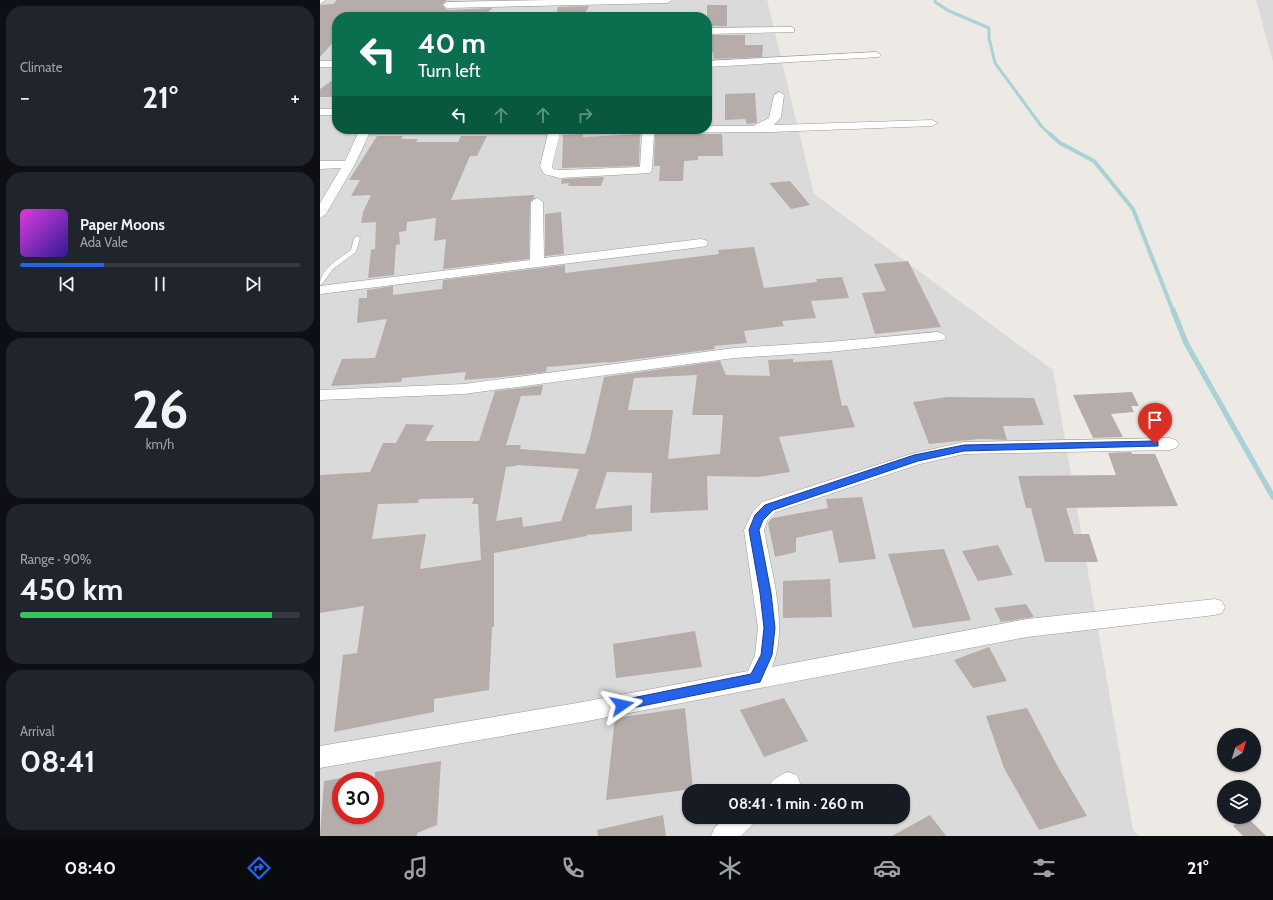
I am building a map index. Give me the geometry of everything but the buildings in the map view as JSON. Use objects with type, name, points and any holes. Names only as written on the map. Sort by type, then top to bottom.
[{"type":"street","points":[[447,6],[668,0]]},
{"type":"street","points":[[712,31],[791,30]]},
{"type":"street","points":[[712,64],[876,55]]},
{"type":"street","points":[[320,64],[332,64]]},
{"type":"street","points":[[748,129],[773,124],[779,95]]},
{"type":"street","points":[[320,112],[332,112]]},
{"type":"street","points":[[712,129],[932,123]]},
{"type":"street","points":[[320,214],[349,164],[363,134]]},
{"type":"street","points":[[553,134],[546,166],[548,171],[560,174],[646,170],[648,134]]},
{"type":"street","points":[[320,165],[349,164]]},
{"type":"street","points":[[537,202],[537,263]]},
{"type":"street","points":[[320,290],[701,243]]},
{"type":"street","points":[[320,395],[464,389],[734,353],[829,347],[938,337]]},
{"type":"street","points":[[755,679],[766,655],[769,628],[765,593],[754,530],[759,518],[769,507],[917,458],[964,448],[1170,444]]},
{"type":"street","points":[[320,757],[577,713],[1027,628],[1215,607]]},
{"type":"street","points":[[724,836],[736,824]]},
{"type":"lane","points":[[320,283],[331,268],[354,250],[357,238]]},
{"type":"shaded area","points":[[320,0],[767,0],[814,194],[1053,370],[1133,830],[1139,836],[320,836]]},
{"type":"shaded area","points":[[1256,0],[1273,0],[1273,62]]},
{"type":"waterway","points":[[935,0],[935,2],[949,11],[989,28],[989,38],[995,63],[1042,127],[1051,135]]},
{"type":"waterway","points":[[1050,134],[1060,143],[1094,161],[1133,209],[1173,311]]},
{"type":"waterway","points":[[1173,310],[1186,343],[1273,497]]},
{"type":"route","points":[[622,705],[755,679],[766,655],[769,628],[765,593],[754,530],[759,518],[769,507],[917,458],[964,448],[1155,444]]}]
